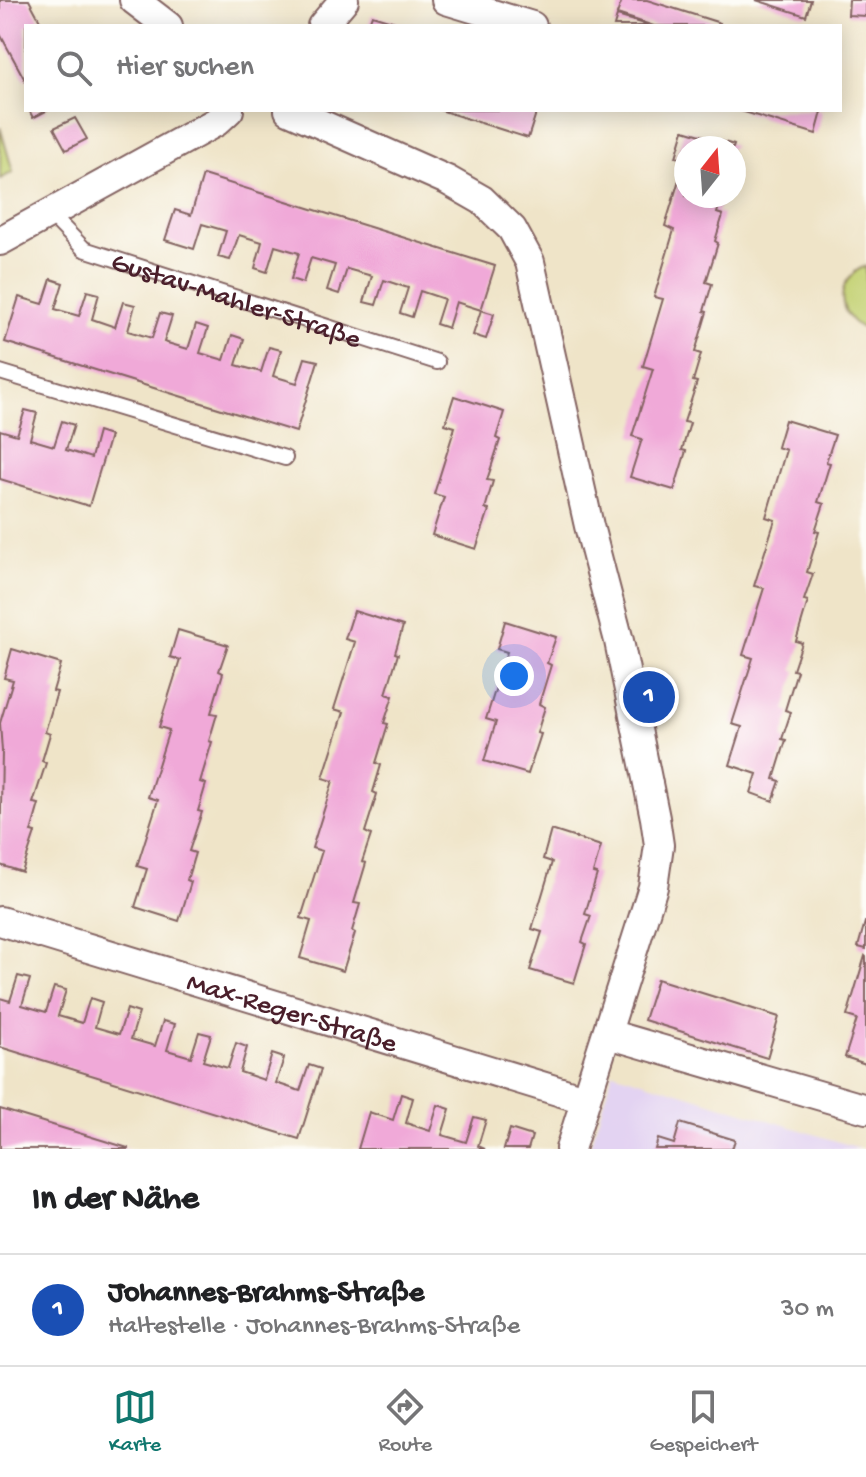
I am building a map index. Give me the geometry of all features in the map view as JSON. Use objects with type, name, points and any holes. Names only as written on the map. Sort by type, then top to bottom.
[{"type":"street","points":[[134,0],[164,24]]},
{"type":"street","points":[[324,24],[344,0]]},
{"type":"street","points":[[446,0],[525,24]]},
{"type":"street","points":[[0,241],[216,122],[227,112]]},
{"type":"street","points":[[294,112],[447,180],[482,200],[512,229],[530,262],[589,526],[622,654],[659,845],[653,887],[570,1149]]},
{"type":"street","name":"Max-Reger-Straße","points":[[0,921],[584,1099]]},
{"type":"street","points":[[608,1034],[866,1109]]},
{"type":"lane","name":"Gustav-Mahler-Straße","points":[[51,215],[84,249],[437,362]]},
{"type":"lane","points":[[0,372],[285,458]]},
{"type":"shaded area","points":[[613,1072],[862,1149],[589,1149]]},
{"type":"green space","points":[[0,127],[13,172],[0,179]]},
{"type":"green space","points":[[866,266],[866,330],[848,316],[842,298],[848,279]]},
{"type":"building","points":[[0,0],[29,0],[42,24],[24,24],[24,78],[0,34]]},
{"type":"building","points":[[622,0],[647,0],[720,23],[648,24],[617,14]]},
{"type":"building","points":[[756,0],[811,0],[806,16]]},
{"type":"building","points":[[849,0],[866,0],[866,16],[848,15]]},
{"type":"building","points":[[372,15],[402,24],[369,24]]},
{"type":"building","points":[[617,16],[644,24],[615,24]]},
{"type":"building","points":[[30,112],[44,112],[33,118]]},
{"type":"building","points":[[446,112],[536,112],[528,138]]},
{"type":"building","points":[[744,112],[822,112],[816,134]]},
{"type":"building","points":[[75,118],[87,139],[66,150],[54,128]]},
{"type":"building","points":[[684,130],[704,136],[682,136]]},
{"type":"building","points":[[203,175],[495,266],[481,310],[456,302],[448,328],[436,324],[444,299],[420,291],[412,317],[400,313],[408,288],[384,280],[376,305],[364,302],[372,276],[347,269],[339,294],[327,290],[335,265],[311,258],[303,283],[291,279],[299,253],[275,246],[267,272],[255,268],[262,242],[239,235],[230,260],[218,257],[226,231],[202,224],[194,249],[165,240],[175,210],[191,215]]},
{"type":"building","points":[[674,196],[674,208],[718,208],[717,213],[723,215],[706,282],[712,284],[695,352],[701,354],[693,381],[697,382],[684,422],[690,423],[682,450],[686,451],[674,490],[630,477],[642,439],[632,436],[653,369],[643,366],[663,299],[654,297],[674,230],[665,226]]},
{"type":"building","points":[[51,279],[63,283],[55,309],[79,316],[87,291],[99,294],[92,319],[115,327],[123,302],[135,305],[128,331],[152,338],[160,313],[172,316],[164,342],[188,349],[196,324],[208,328],[200,353],[224,360],[232,335],[244,339],[236,365],[261,372],[269,347],[281,350],[273,376],[297,383],[305,358],[318,361],[296,432],[5,342],[19,297],[43,304]]},
{"type":"building","points":[[481,310],[494,314],[486,339],[473,335]]},
{"type":"building","points":[[454,396],[504,412],[496,438],[500,440],[487,480],[493,481],[485,509],[489,510],[476,549],[432,535],[444,497],[434,494],[455,427],[445,424]]},
{"type":"building","points":[[25,410],[37,413],[30,439],[54,446],[62,421],[74,425],[66,450],[91,458],[98,432],[110,436],[89,506],[0,479],[0,430],[17,435]]},
{"type":"building","points":[[785,420],[835,435],[818,502],[824,504],[807,572],[813,574],[796,641],[802,643],[785,710],[791,712],[782,739],[786,740],[774,779],[780,781],[773,801],[751,793],[757,774],[730,765],[742,727],[732,724],[753,658],[743,655],[764,588],[754,586],[775,520],[766,517],[786,450],[777,447]]},
{"type":"building","points":[[354,611],[403,626],[386,694],[393,696],[376,763],[381,765],[373,792],[377,794],[365,832],[371,835],[362,862],[366,863],[354,903],[360,904],[352,931],[355,933],[343,971],[300,958],[311,921],[301,918],[322,851],[312,848],[333,781],[323,778],[344,712],[334,709],[355,642],[345,639]]},
{"type":"building","points":[[505,621],[556,637],[539,704],[545,707],[537,733],[541,734],[528,774],[484,761],[496,722],[486,719],[507,652],[497,649]]},
{"type":"building","points":[[178,630],[228,645],[219,671],[223,673],[211,713],[217,714],[209,741],[212,742],[200,782],[206,784],[198,811],[202,812],[189,851],[195,853],[187,880],[191,882],[179,921],[135,907],[147,869],[137,866],[158,800],[148,797],[169,730],[159,727],[180,660],[170,657]]},
{"type":"building","points":[[12,649],[61,664],[53,691],[57,692],[45,732],[50,734],[42,761],[46,763],[33,803],[39,804],[31,832],[35,833],[22,872],[0,865],[0,723],[13,680],[4,678]]},
{"type":"building","points":[[551,830],[601,846],[593,873],[597,874],[585,914],[591,916],[582,942],[586,944],[574,983],[530,970],[542,932],[532,929],[552,862],[543,859]]},
{"type":"building","points":[[866,922],[866,949],[858,947]]},
{"type":"building","points":[[865,956],[866,1064],[845,1057],[857,1019],[847,1016]]},
{"type":"building","points":[[18,976],[30,979],[22,1005],[46,1012],[54,987],[66,990],[58,1016],[82,1023],[90,998],[102,1002],[95,1027],[119,1034],[127,1009],[139,1013],[131,1039],[155,1046],[163,1021],[175,1024],[167,1050],[191,1057],[199,1032],[211,1035],[203,1061],[228,1068],[236,1043],[247,1047],[240,1072],[264,1080],[272,1054],[284,1058],[276,1083],[300,1091],[309,1065],[321,1069],[299,1139],[0,1047],[0,998],[10,1001]]},
{"type":"building","points":[[657,979],[779,1017],[767,1058],[644,1020]]},
{"type":"building","points":[[401,1094],[413,1098],[406,1123],[430,1131],[438,1105],[450,1109],[442,1135],[466,1142],[474,1117],[486,1120],[478,1146],[485,1149],[358,1149],[369,1112],[393,1120]]},
{"type":"building","points":[[0,1109],[128,1148],[128,1149],[0,1149]]},
{"type":"building","points":[[680,1123],[735,1140],[732,1149],[655,1149],[658,1139],[674,1144]]},
{"type":"building","points":[[510,1129],[532,1136],[528,1149],[504,1149]]},
{"type":"place","name":"Johannes-Brahms-Straße","points":[[649,697]]}]
